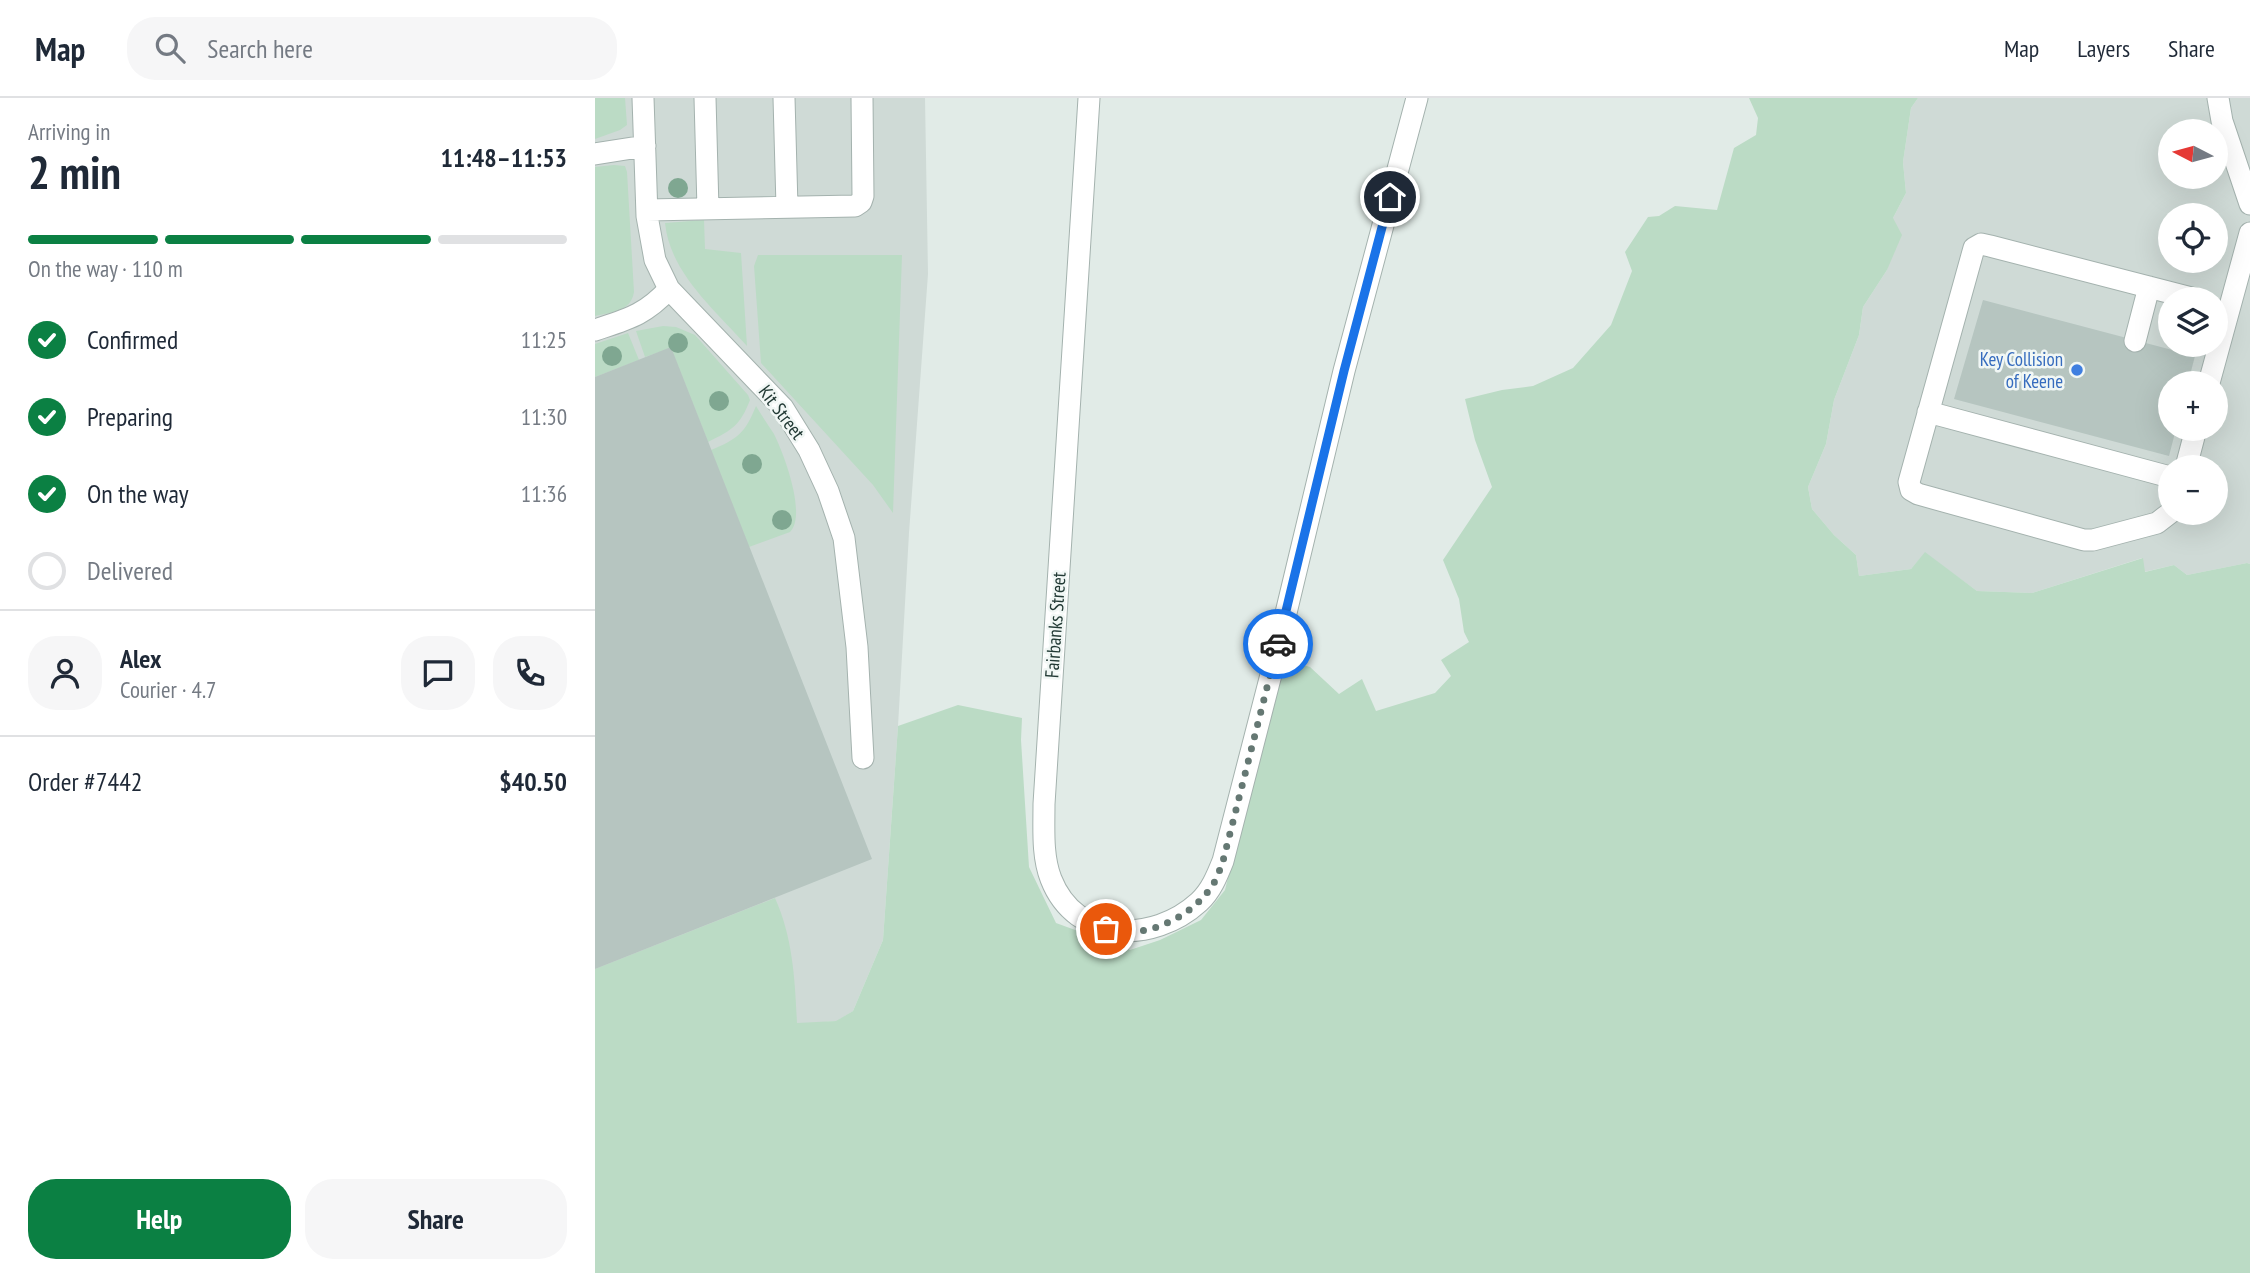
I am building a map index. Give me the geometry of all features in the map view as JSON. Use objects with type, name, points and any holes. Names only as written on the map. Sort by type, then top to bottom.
[{"type":"street","name":"Kit Street","points":[[643,98],[647,210],[655,260],[669,289],[783,408],[809,450],[828,491],[844,538],[857,647],[863,758]]},
{"type":"street","points":[[705,98],[708,209]]},
{"type":"street","points":[[784,98],[787,207]]},
{"type":"street","points":[[647,210],[855,206],[861,202],[863,196],[862,98]]},
{"type":"street","name":"Fairbanks Street","points":[[1089,98],[1044,804],[1046,860],[1051,879],[1069,908],[1087,922],[1106,929],[1128,932],[1149,930],[1169,923],[1199,902],[1213,885],[1223,861],[1344,371],[1417,98]]},
{"type":"street","points":[[2218,98],[2222,121],[2250,204]]},
{"type":"street","points":[[595,154],[645,146]]},
{"type":"street","points":[[2228,290],[2250,233]]},
{"type":"street","points":[[2158,289],[1981,244],[1974,248],[1909,482],[1911,490],[1918,494],[2084,540],[2093,540],[2158,522]]},
{"type":"street","points":[[2135,341],[2149,287]]},
{"type":"street","points":[[595,330],[641,314],[669,289]]},
{"type":"street","points":[[1928,412],[2158,474]]},
{"type":"shaded area","points":[[595,98],[925,98],[928,274],[883,940],[853,1011],[837,1021],[595,1040]]},
{"type":"shaded area","points":[[1918,98],[2250,98],[2250,564],[2187,575],[2174,565],[2144,572],[2142,558],[2032,593],[1977,591],[1925,553],[1911,569],[1859,576],[1856,555],[1812,509],[1808,487],[1826,444],[1834,400],[1859,335],[1863,307],[1887,270],[1893,218],[1906,193],[1903,162],[1911,108]]},
{"type":"green space","points":[[595,98],[625,98],[627,125],[595,139]]},
{"type":"green space","points":[[1749,98],[1918,98],[1911,108],[1903,162],[1906,193],[1893,218],[1902,235],[1887,270],[1863,307],[1859,335],[1834,400],[1826,444],[1808,487],[1812,509],[1856,555],[1859,576],[1911,569],[1925,552],[1977,591],[2032,593],[2143,558],[2145,572],[2174,565],[2187,575],[2250,564],[2250,1273],[595,1273],[595,969],[775,898],[789,944],[797,1023],[836,1021],[853,1011],[883,940],[898,726],[958,705],[1022,718],[1029,867],[1056,923],[1130,950],[1160,940],[1201,920],[1225,890],[1282,659],[1310,667],[1339,694],[1362,679],[1376,711],[1435,693],[1451,676],[1441,660],[1469,642],[1464,632],[1459,599],[1443,560],[1492,487],[1475,440],[1465,399],[1533,386],[1573,368],[1611,325],[1632,271],[1625,252],[1648,217],[1659,216],[1675,206],[1717,210],[1734,148],[1756,135],[1758,118]]},
{"type":"green space","points":[[625,166],[627,172],[634,292],[625,307],[595,316],[595,167]]},
{"type":"green space","points":[[704,220],[705,249],[741,253],[747,346],[696,290],[675,258],[669,241],[665,223]]},
{"type":"green space","points":[[758,255],[902,255],[893,513],[873,485],[761,363],[754,266]]},
{"type":"green space","points":[[663,326],[676,327],[695,335],[750,400],[743,416],[734,426],[708,442],[671,348],[645,357],[636,331]]},
{"type":"green space","points":[[628,333],[639,360],[595,377],[595,344]]},
{"type":"green space","points":[[756,406],[774,434],[783,455],[792,484],[796,512],[795,524],[790,532],[749,547],[711,450],[739,434]]},
{"type":"building","name":"Key Collision of Keene","points":[[1983,300],[2158,346],[2158,357],[2195,357],[2191,371],[2158,371],[2158,441],[2173,441],[2169,455],[1954,399]]},
{"type":"building","points":[[671,347],[872,859],[595,969],[595,377]]},
{"type":"way so far","points":[[1106,929],[1128,932],[1149,930],[1169,923],[1199,902],[1213,885],[1223,861],[1278,644]]},
{"type":"place","name":"Key Collision of Keene","points":[[2077,370]]},
{"type":"route","points":[[1278,644],[1344,371],[1390,197]]}]
